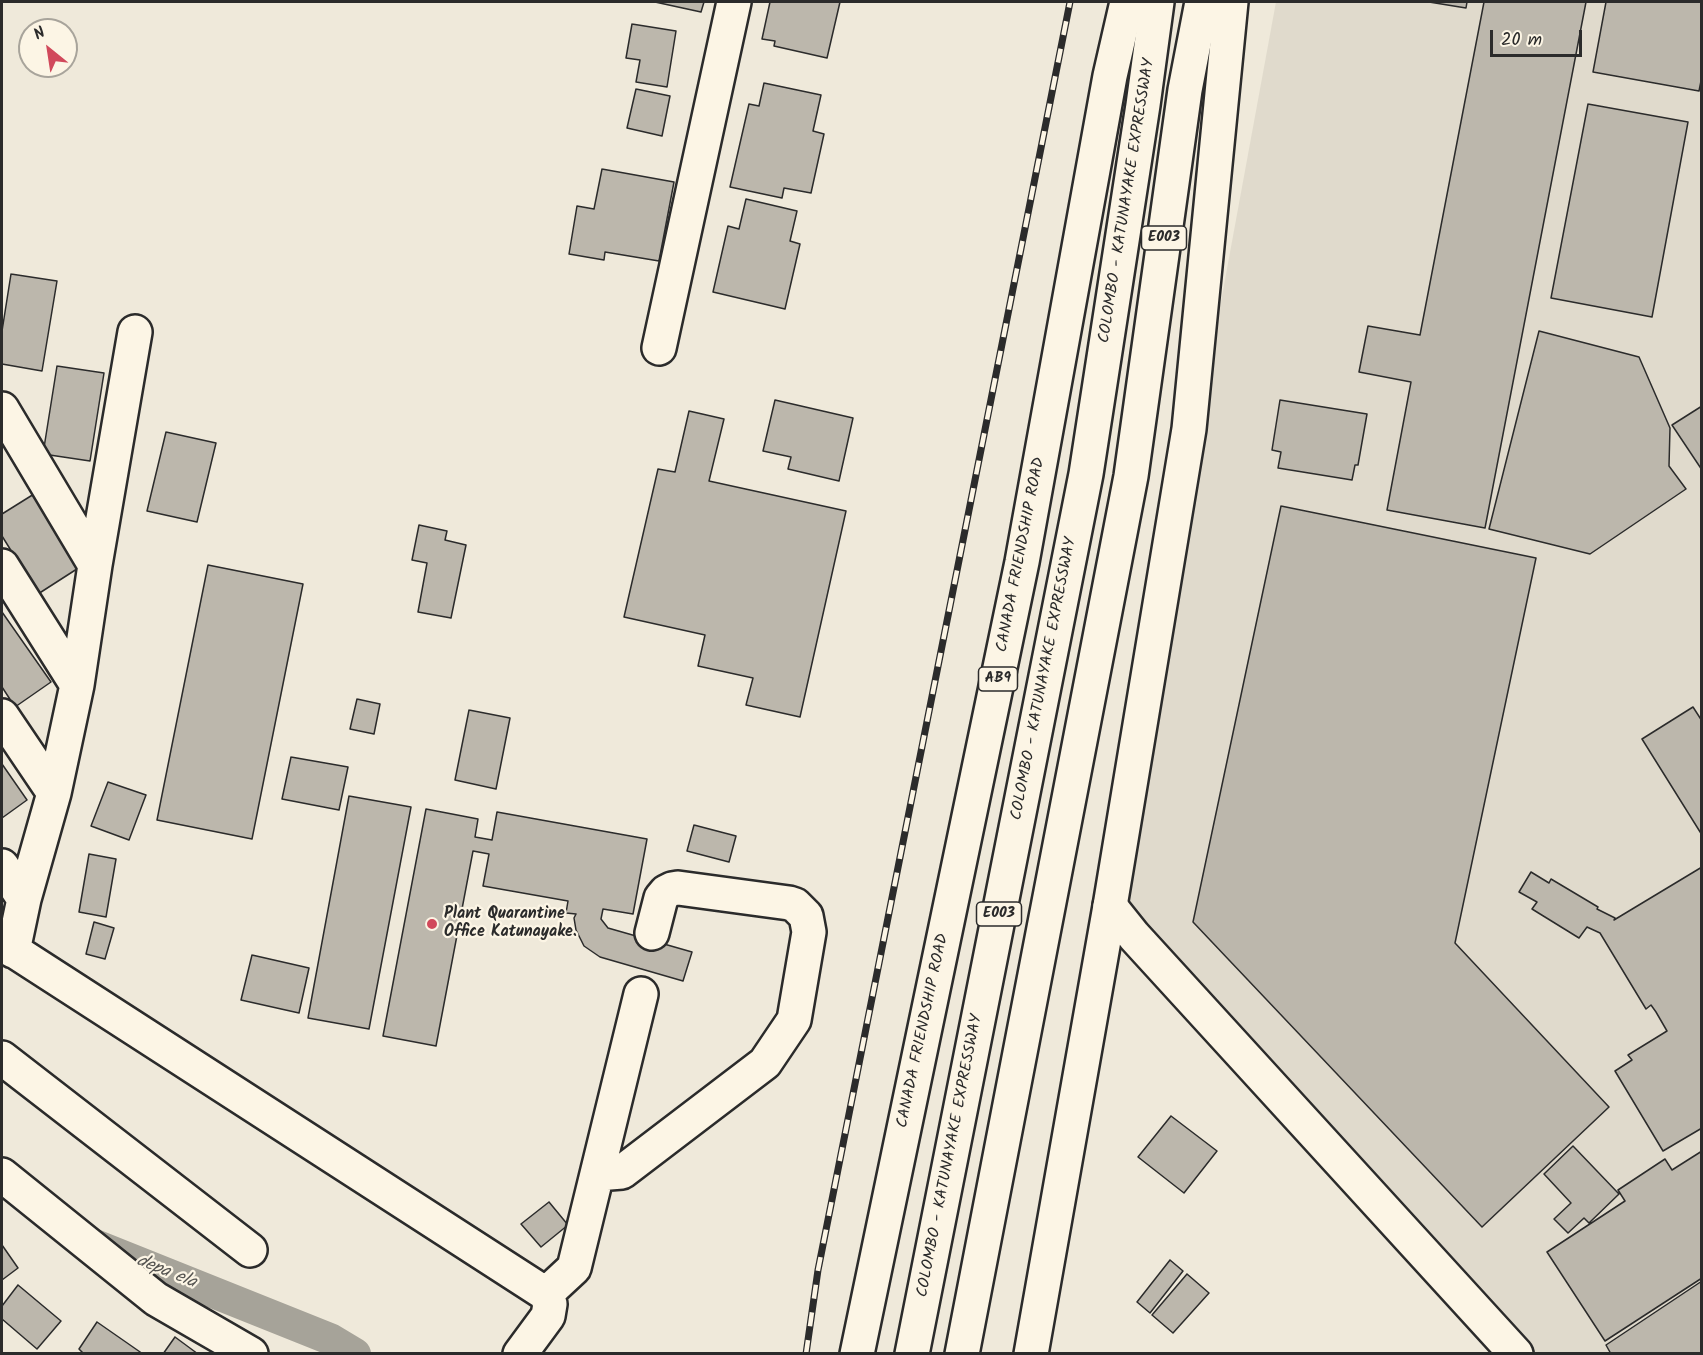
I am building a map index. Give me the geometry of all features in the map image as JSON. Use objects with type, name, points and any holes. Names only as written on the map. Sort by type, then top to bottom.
[{"type":"main road","points":[[659,348],[734,2]]},
{"type":"main road","name":"CANADA FRIENDSHIP ROAD","points":[[857,1353],[1022,562],[1110,76],[1127,2]]},
{"type":"main road","name":"COLOMBO - KATUNAYAKE EXPRESSWAY","points":[[912,1353],[1086,474],[1143,105],[1156,2]]},
{"type":"main road","name":"E003","points":[[962,1353],[1131,476],[1185,90],[1202,2]]},
{"type":"main road","points":[[1031,1353],[1110,906],[1189,429],[1231,2]]},
{"type":"main road","points":[[135,332],[77,685],[54,793],[24,899],[7,947],[546,1294],[550,1304],[548,1316],[520,1353]]},
{"type":"main road","points":[[2,409],[95,565]]},
{"type":"main road","points":[[2,566],[77,685]]},
{"type":"main road","points":[[2,716],[54,793]]},
{"type":"main road","points":[[2,866],[24,899]]},
{"type":"main road","points":[[597,1174],[622,1172],[765,1063],[794,1020],[809,932],[806,916],[795,905],[672,889],[661,898],[652,933]]},
{"type":"main road","points":[[1110,906],[1134,936],[1516,1353]]},
{"type":"main road","points":[[546,1294],[574,1268],[641,993]]},
{"type":"main road","points":[[2,1058],[250,1250]]},
{"type":"main road","points":[[2,1175],[156,1299],[250,1353]]},
{"type":"shaded area","points":[[1276,2],[1701,2],[1701,1353],[1504,1353],[1110,906]]},
{"type":"building","points":[[655,2],[704,2],[701,12]]},
{"type":"building","points":[[770,2],[840,2],[827,58],[774,46],[775,41],[762,39]]},
{"type":"building","points":[[1429,2],[1467,2],[1466,8]]},
{"type":"building","points":[[1484,2],[1586,2],[1485,528],[1387,510],[1411,382],[1359,372],[1368,326],[1420,335]]},
{"type":"building","points":[[1606,2],[1702,2],[1702,76],[1699,91],[1593,72]]},
{"type":"building","points":[[632,24],[676,31],[667,87],[636,82],[640,60],[626,58]]},
{"type":"building","points":[[764,83],[821,95],[813,131],[824,134],[811,193],[784,188],[782,198],[730,187],[749,104],[759,106]]},
{"type":"building","points":[[636,89],[670,96],[662,136],[627,128]]},
{"type":"building","points":[[1588,104],[1688,122],[1652,317],[1551,298]]},
{"type":"building","points":[[602,169],[674,182],[659,261],[605,252],[604,260],[569,254],[577,206],[594,209]]},
{"type":"building","points":[[746,199],[797,211],[790,241],[800,244],[785,309],[713,292],[728,226],[739,229]]},
{"type":"building","points":[[11,274],[57,281],[42,371],[2,364],[2,331]]},
{"type":"building","points":[[1539,331],[1639,357],[1670,428],[1669,466],[1686,489],[1590,554],[1489,529]]},
{"type":"building","points":[[57,366],[104,373],[90,461],[43,454]]},
{"type":"building","points":[[775,400],[853,418],[839,481],[788,469],[791,457],[763,451]]},
{"type":"building","points":[[1280,400],[1367,414],[1358,465],[1355,465],[1352,480],[1278,468],[1281,452],[1272,450]]},
{"type":"building","points":[[1702,406],[1702,470],[1672,425]]},
{"type":"building","points":[[689,411],[724,419],[709,481],[846,511],[800,717],[746,705],[753,678],[698,666],[705,635],[624,617],[658,469],[675,472]]},
{"type":"building","points":[[166,432],[216,443],[197,522],[147,511]]},
{"type":"building","points":[[34,494],[80,567],[38,594],[2,536],[2,514]]},
{"type":"building","points":[[1281,506],[1536,558],[1455,943],[1609,1107],[1482,1227],[1193,922]]},
{"type":"building","points":[[419,525],[447,531],[445,540],[466,545],[451,618],[418,612],[427,563],[412,560]]},
{"type":"building","points":[[208,565],[303,584],[252,839],[157,820]]},
{"type":"building","points":[[2,612],[51,682],[15,707],[2,687]]},
{"type":"building","points":[[357,699],[380,704],[374,734],[350,729]]},
{"type":"building","points":[[1693,707],[1702,721],[1702,835],[1642,739]]},
{"type":"building","points":[[469,710],[510,718],[496,789],[455,780]]},
{"type":"building","points":[[291,757],[348,767],[339,810],[282,799]]},
{"type":"building","points":[[2,764],[27,800],[2,818]]},
{"type":"building","points":[[108,782],[146,795],[129,840],[91,826]]},
{"type":"building","points":[[349,796],[411,807],[369,1029],[308,1018]]},
{"type":"building","name":"Plant Quarantine Office Katunayake.","points":[[426,809],[478,819],[475,837],[492,840],[497,812],[647,839],[633,914],[603,909],[601,919],[608,928],[692,952],[683,981],[600,957],[584,946],[576,930],[574,918],[576,914],[566,913],[568,901],[483,886],[489,854],[473,851],[436,1046],[383,1036]]},
{"type":"building","points":[[694,825],[736,836],[729,862],[687,851]]},
{"type":"building","points":[[89,854],[116,859],[106,917],[79,912]]},
{"type":"building","points":[[1702,867],[1702,1128],[1663,1151],[1615,1071],[1632,1060],[1628,1055],[1667,1031],[1651,1005],[1646,1009],[1600,933],[1587,927],[1579,938],[1532,909],[1537,902],[1519,892],[1531,872],[1549,883],[1551,879],[1615,918],[1614,920]]},
{"type":"building","points":[[94,922],[114,928],[105,959],[86,954]]},
{"type":"building","points":[[252,955],[309,968],[299,1013],[241,1000]]},
{"type":"building","points":[[1171,1116],[1217,1151],[1184,1193],[1138,1157]]},
{"type":"building","points":[[1573,1146],[1619,1194],[1589,1223],[1584,1218],[1568,1233],[1554,1219],[1571,1203],[1544,1174]]},
{"type":"building","points":[[1702,1151],[1702,1278],[1605,1341],[1547,1252],[1625,1201],[1618,1190],[1665,1159],[1672,1170]]},
{"type":"building","points":[[549,1202],[568,1225],[541,1247],[521,1224]]},
{"type":"building","points":[[2,1245],[18,1268],[2,1280]]},
{"type":"building","points":[[1170,1260],[1183,1271],[1150,1313],[1137,1302]]},
{"type":"building","points":[[1187,1274],[1209,1293],[1173,1333],[1152,1315]]},
{"type":"building","points":[[1702,1281],[1702,1354],[1611,1354],[1606,1345]]},
{"type":"building","points":[[18,1285],[61,1321],[37,1349],[2,1319],[2,1306]]},
{"type":"building","points":[[97,1322],[143,1354],[84,1354],[79,1349]]},
{"type":"building","points":[[175,1337],[198,1354],[163,1354]]},
{"type":"waterway","name":"depa ela","points":[[95,1245],[330,1339],[355,1354]]},
{"type":"railway","points":[[806,1354],[818,1270],[1070,2]]},
{"type":"place","name":"Plant Quarantine Office Katunayake.","points":[[432,924]]}]
